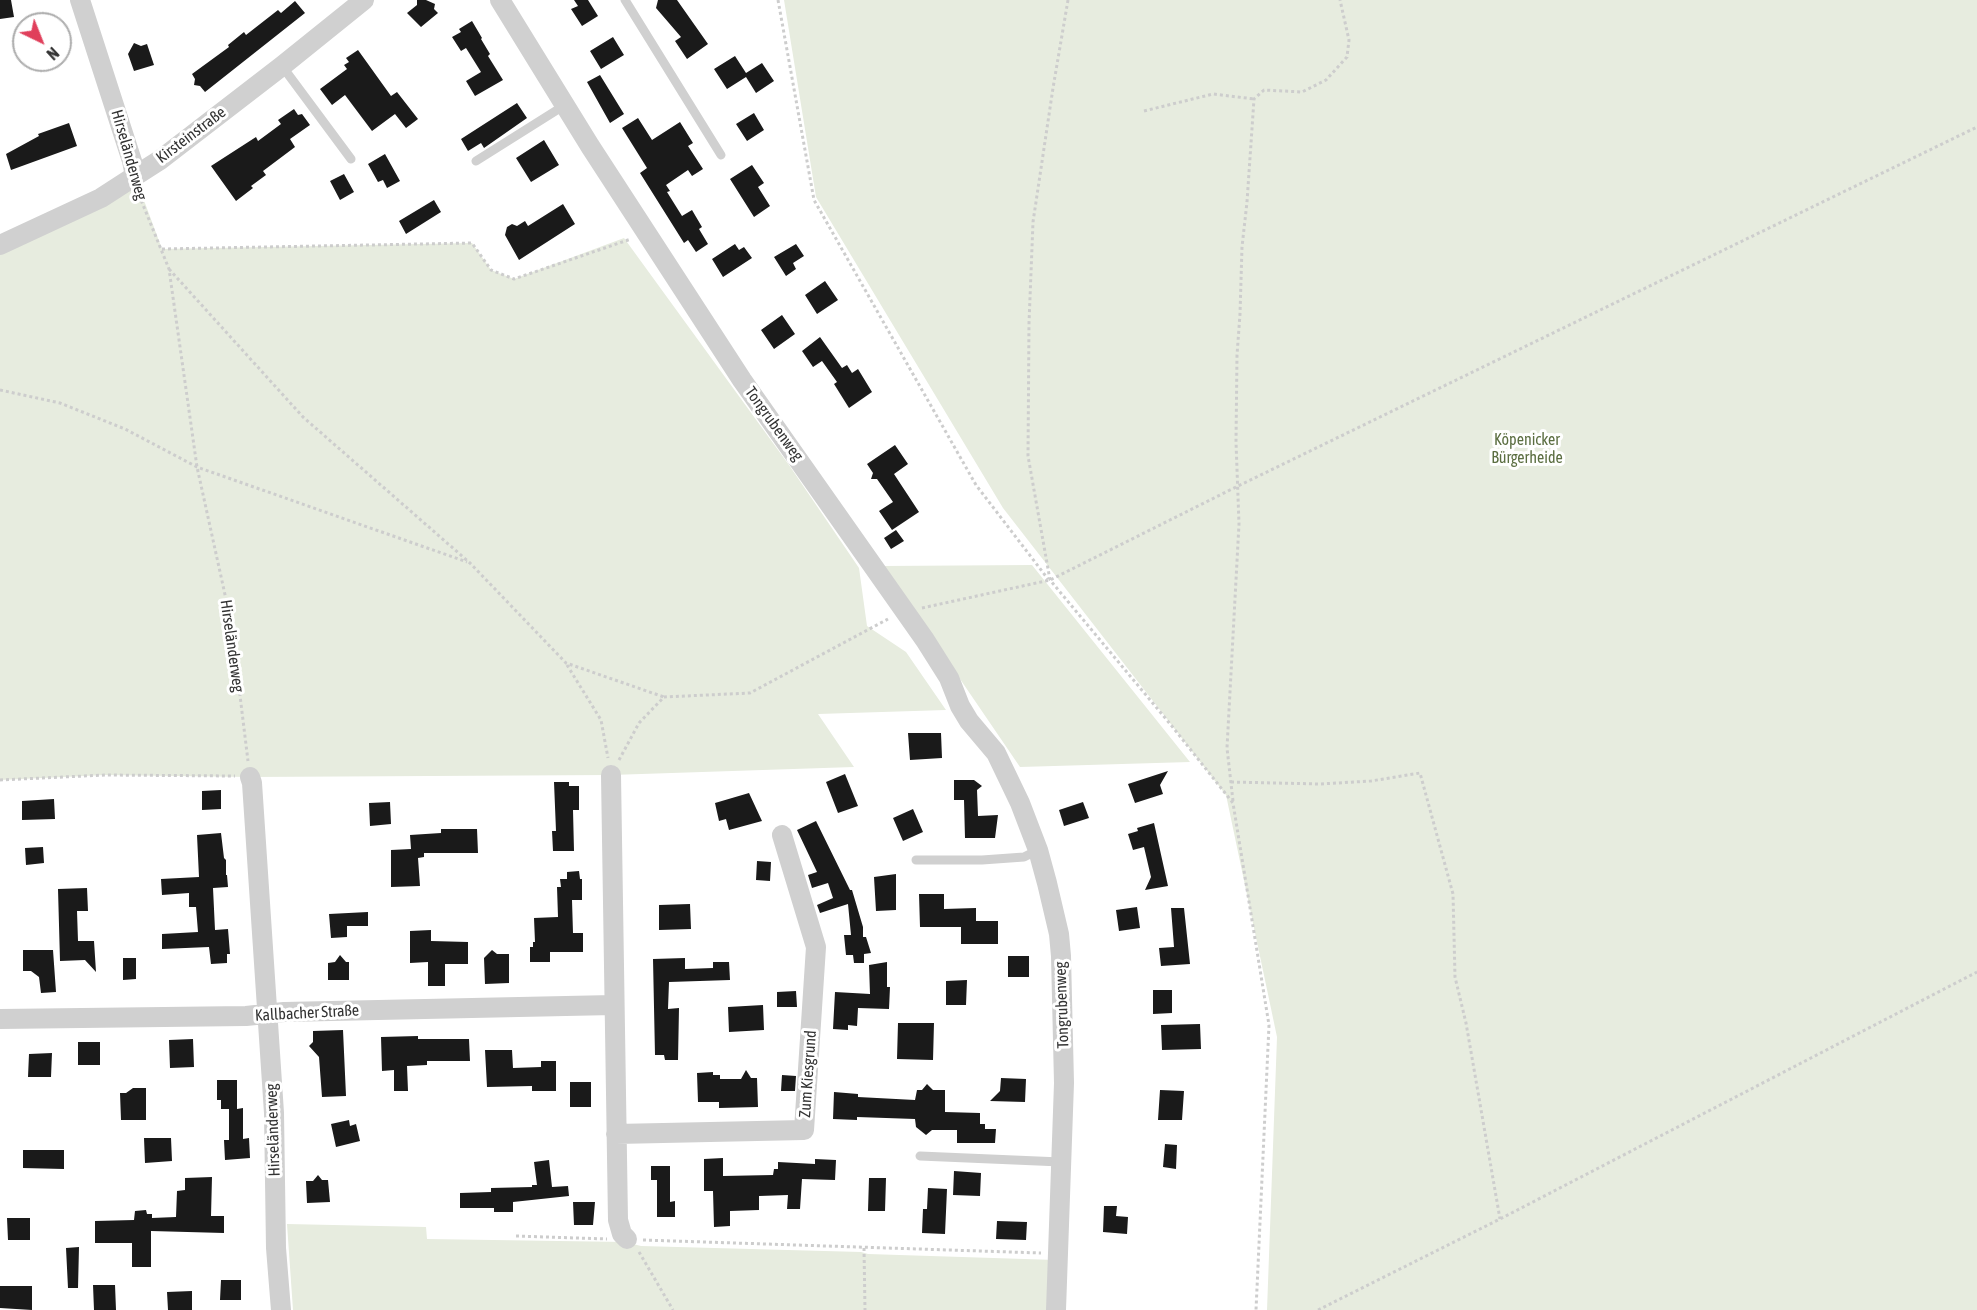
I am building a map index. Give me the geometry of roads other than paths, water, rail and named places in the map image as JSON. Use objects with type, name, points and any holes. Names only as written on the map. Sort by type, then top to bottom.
[{"type":"street","name":"Hirseländerweg","points":[[80,0],[135,176]]},
{"type":"street","name":"Tongrubenweg","points":[[500,0],[742,380],[905,611],[949,678],[960,706],[969,721],[994,748],[1000,758],[1020,803],[1038,850],[1059,934],[1061,956],[1064,1083],[1056,1310]]},
{"type":"street","name":"Kirsteinstraße","points":[[0,245],[101,198],[160,159],[282,66],[355,3]]},
{"type":"street","points":[[610,774],[618,1220],[622,1234],[627,1239]]},
{"type":"street","name":"Hirseländerweg","points":[[250,777],[253,793],[274,1113],[276,1248],[281,1310]]},
{"type":"street","name":"Zum Kiesgrund","points":[[616,1134],[804,1130],[816,947],[782,835]]},
{"type":"street","name":"Kallbacher Straße","points":[[0,1019],[613,1005]]},
{"type":"lane","points":[[625,0],[721,155]]},
{"type":"lane","points":[[282,66],[351,159]]},
{"type":"lane","points":[[476,161],[565,105]]},
{"type":"lane","points":[[916,860],[982,860],[1024,857],[1038,850]]},
{"type":"lane","points":[[920,1156],[1061,1162]]},
{"type":"park label","name":"Köpenicker Bürgerheide","points":[[1527,449]]}]
